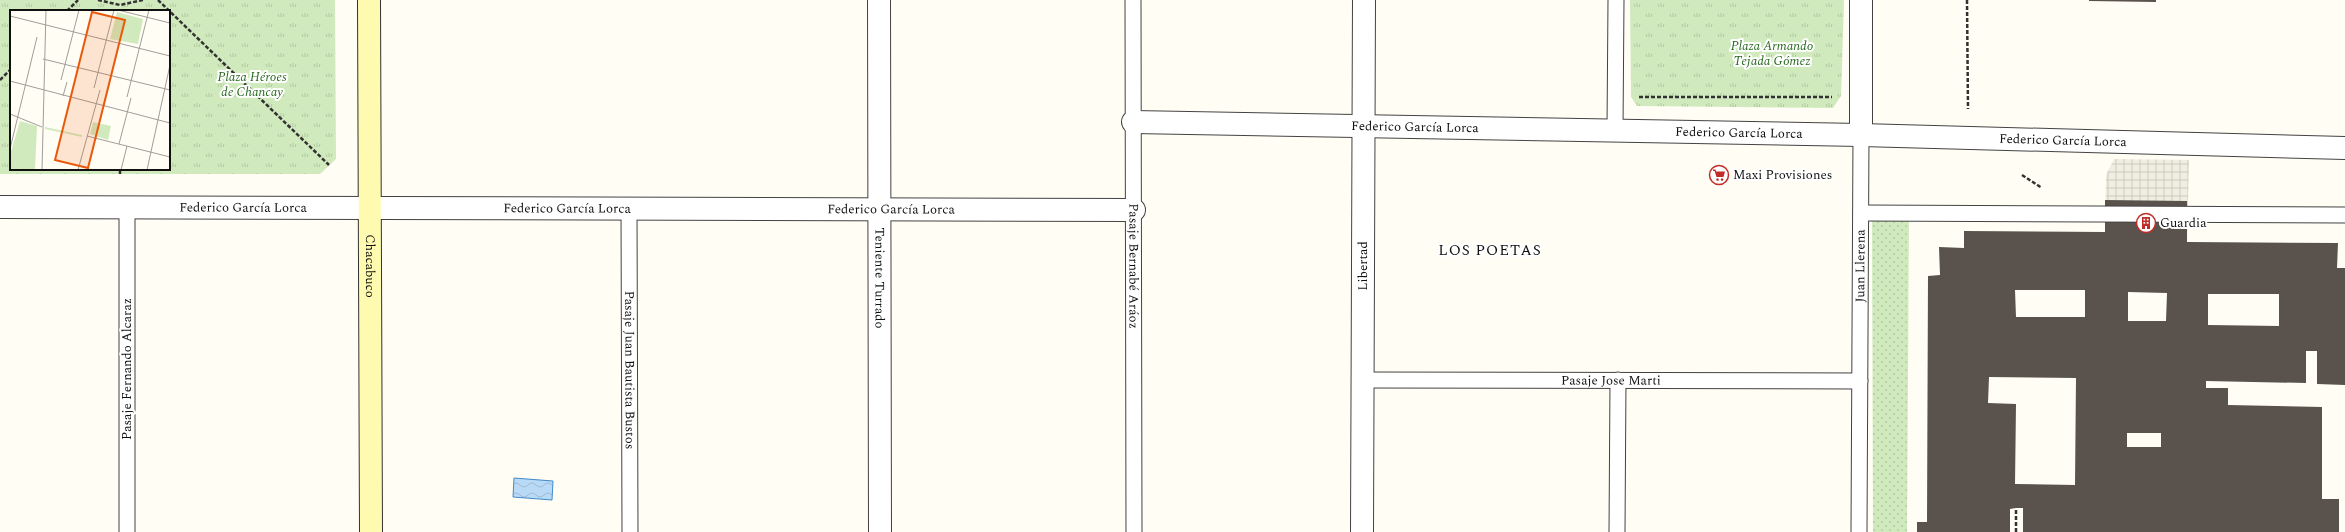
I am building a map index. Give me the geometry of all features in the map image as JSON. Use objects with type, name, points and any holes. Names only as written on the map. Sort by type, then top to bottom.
[{"type":"main road","name":"Chacabuco","points":[[369,0],[371,532]]},
{"type":"street","name":"Teniente Turrado","points":[[879,0],[880,532]]},
{"type":"street","name":"Libertad","points":[[1362,532],[1364,0]]},
{"type":"street","name":"Juan Llerena","points":[[1861,0],[1861,135]]},
{"type":"street","name":"Federico García Lorca","points":[[1133,122],[1861,135],[2345,148]]},
{"type":"street","name":"Federico García Lorca","points":[[0,206],[1134,210]]},
{"type":"lane","name":"Pasaje Bernabé Aráoz","points":[[1133,0],[1134,532]]},
{"type":"lane","points":[[1615,130],[1616,0]]},
{"type":"lane","name":"Juan Llerena","points":[[1859,532],[1861,135]]},
{"type":"lane","name":"Pasaje Fernando Alcaraz","points":[[127,207],[127,532]]},
{"type":"lane","name":"Pasaje Juan Bautista Bustos","points":[[629,208],[630,532]]},
{"type":"lane","points":[[1861,213],[2345,215]]},
{"type":"lane","name":"Pasaje Jose Marti","points":[[1363,380],[1860,381]]},
{"type":"lane","points":[[1617,532],[1618,380]]},
{"type":"path","points":[[68,10],[78,0]]},
{"type":"path","points":[[98,0],[120,6],[144,0]]},
{"type":"path","points":[[158,0],[168,10]]},
{"type":"path","points":[[1967,0],[1969,138]]},
{"type":"path","points":[[170,12],[329,165]]},
{"type":"path","points":[[0,80],[10,70]]},
{"type":"path","points":[[1637,97],[1833,96]]},
{"type":"path","points":[[2016,508],[2016,532]]},
{"type":"green space","name":"Plaza Héroes de Chancay","points":[[0,0],[335,0],[336,159],[320,174],[0,174]]},
{"type":"green space","name":"Plaza Armando Tejada Gómez","points":[[1630,0],[1844,0],[1841,96],[1833,108],[1637,106],[1631,97]]},
{"type":"green space","points":[[1872,213],[1909,213],[1907,532],[1873,532]]},
{"type":"shaded area","points":[[2114,159],[2189,160],[2187,242],[2105,242],[2106,175]]},
{"type":"water","points":[[514,478],[553,481],[552,500],[513,497]]},
{"type":"building","points":[[2156,0],[2156,2],[2089,1]]},
{"type":"building","points":[[2105,200],[2187,201],[2187,242],[2338,243],[2337,268],[2345,268],[2345,385],[2317,384],[2317,351],[2306,351],[2306,383],[2206,381],[2206,388],[2228,388],[2228,405],[2322,407],[2322,499],[2339,499],[2339,532],[2023,532],[2023,508],[2016,508],[2010,509],[2010,532],[1917,532],[1917,522],[1927,522],[1928,276],[1940,275],[1939,247],[1964,248],[1964,231],[2105,232]],"holes":[[[2015,290],[2085,290],[2085,317],[2016,317]],[[2128,292],[2167,293],[2166,321],[2128,321]],[[2208,294],[2279,294],[2279,326],[2208,325]],[[1989,377],[2076,378],[2075,485],[2015,484],[2016,404],[1988,403]],[[2127,433],[2161,433],[2161,447],[2127,447]]]},
{"type":"place","name":"Maxi Provisiones","points":[[1719,175]]},
{"type":"place","name":"Guardia","points":[[2146,223]]},
{"type":"district","name":"LOS POETAS","points":[[1490,250]]}]
